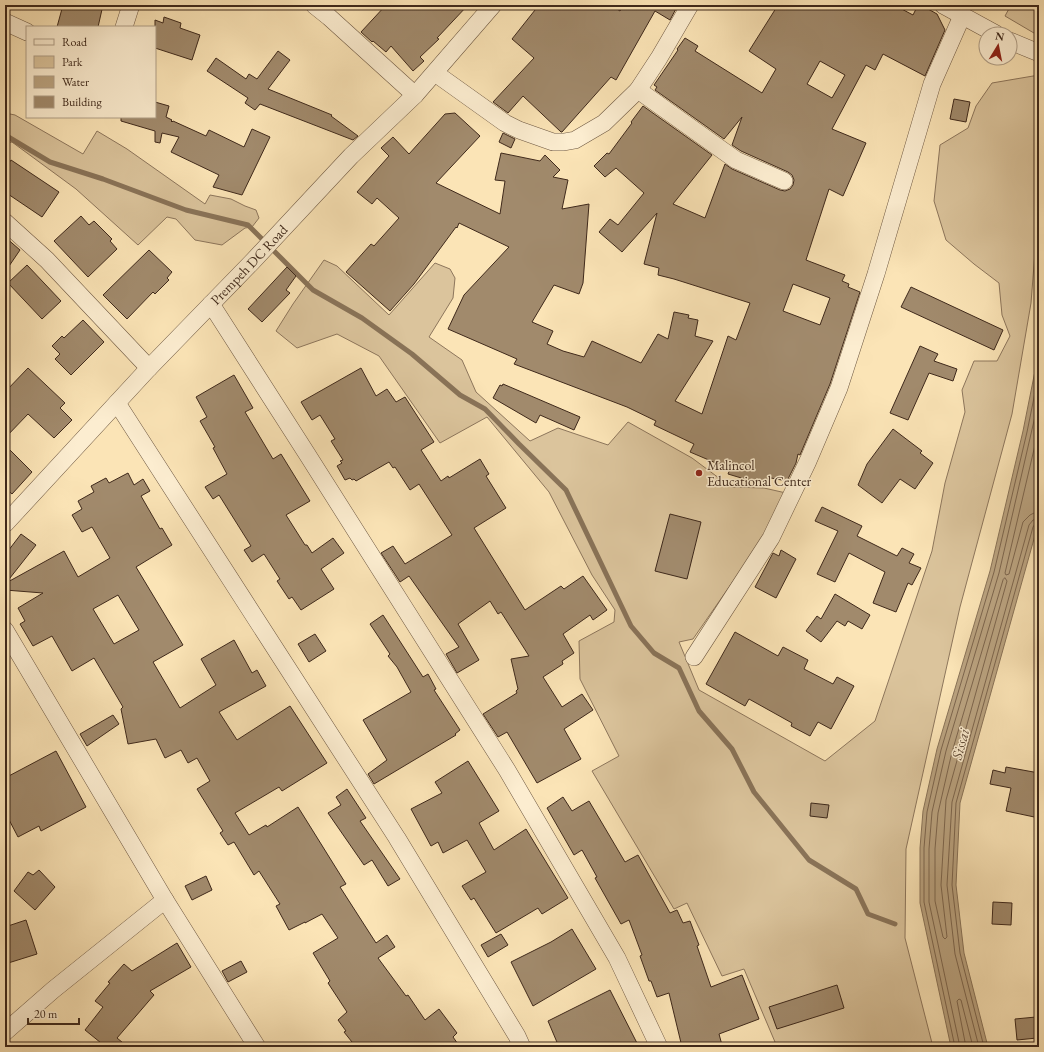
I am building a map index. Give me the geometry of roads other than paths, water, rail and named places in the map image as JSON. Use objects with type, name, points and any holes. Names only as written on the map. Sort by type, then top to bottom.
[{"type":"street","points":[[124,26],[131,5]]},
{"type":"street","points":[[314,5],[415,95]]},
{"type":"street","name":"Prempeh DC Road","points":[[5,524],[149,368],[252,262],[351,156],[415,95],[493,5]]},
{"type":"street","points":[[435,73],[505,124],[553,142],[576,140],[604,123],[638,90],[659,58],[690,5]]},
{"type":"street","points":[[943,5],[981,26]]},
{"type":"street","points":[[694,657],[771,538],[808,461],[839,388],[876,274],[932,84],[962,16]]},
{"type":"street","points":[[5,22],[26,32]]},
{"type":"street","points":[[1018,44],[1039,53]]},
{"type":"street","points":[[638,90],[736,160],[784,181]]},
{"type":"street","points":[[5,222],[48,260],[149,368]]},
{"type":"street","points":[[211,304],[316,467],[507,770],[617,958],[659,1047]]},
{"type":"street","points":[[117,403],[397,838],[517,1036],[522,1047]]},
{"type":"street","points":[[5,630],[165,900],[257,1047]]},
{"type":"street","points":[[5,1032],[54,990],[165,900]]},
{"type":"water","name":"Sissai","points":[[1039,351],[1039,521],[960,803],[956,885],[964,953],[988,1047],[951,1047],[920,903],[920,848],[923,811],[937,749],[990,571],[1023,431]]},
{"type":"waterway","points":[[5,135],[50,162],[103,179],[186,210],[248,225],[313,290],[362,318],[412,354],[460,395],[485,409],[566,490],[631,626],[654,653],[679,668],[699,711],[732,749],[754,792],[809,860],[856,889],[868,914],[895,924]]},
{"type":"place","name":"Malincol Educational Center","points":[[699,473]]}]
